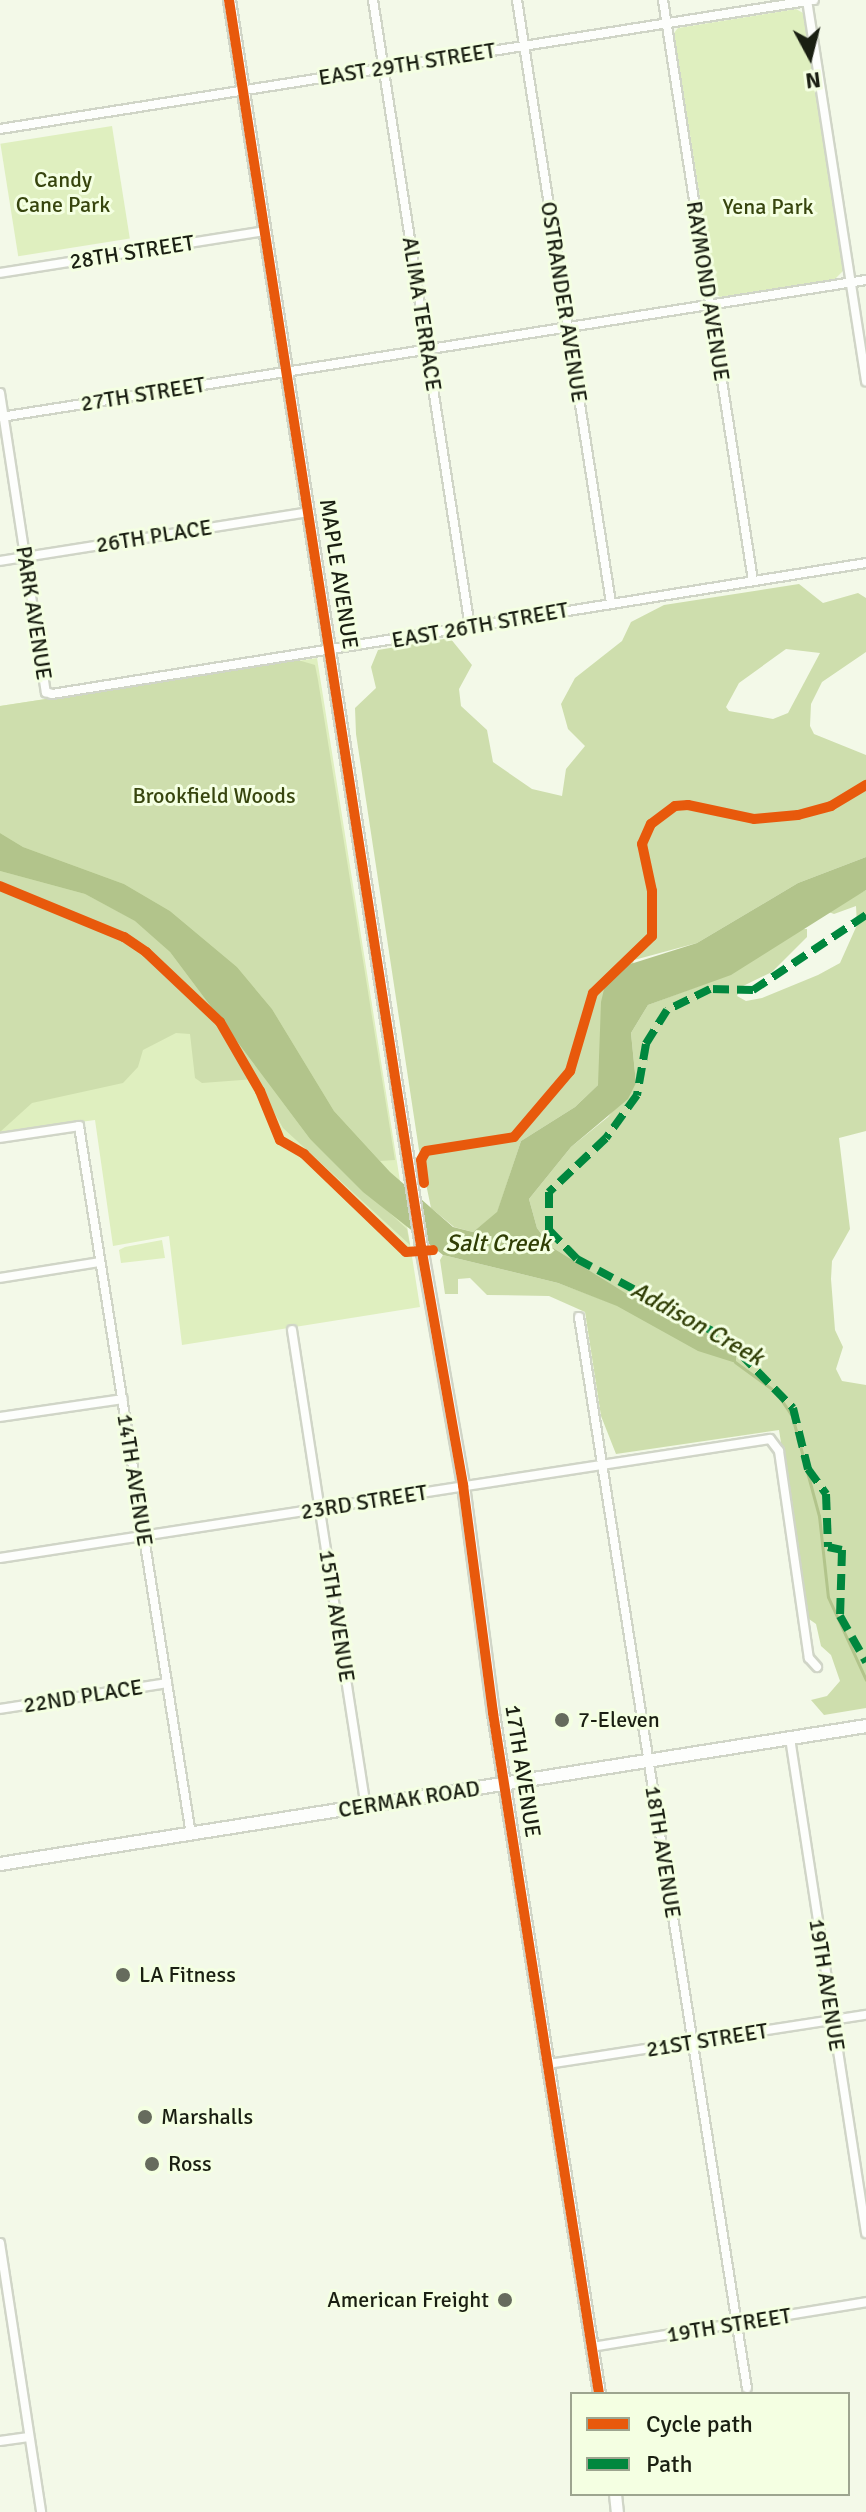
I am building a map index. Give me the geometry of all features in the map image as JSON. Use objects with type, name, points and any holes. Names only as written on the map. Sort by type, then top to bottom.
[{"type":"main road","name":"CERMAK ROAD","points":[[0,1864],[863,1726]]},
{"type":"street","name":"MAPLE AVENUE","points":[[229,0],[408,1155]]},
{"type":"street","name":"ALIMA TERRACE","points":[[373,0],[470,627]]},
{"type":"street","name":"OSTRANDER AVENUE","points":[[517,0],[611,603]]},
{"type":"street","name":"RAYMOND AVENUE","points":[[663,0],[753,581]]},
{"type":"street","points":[[807,0],[866,381]]},
{"type":"street","name":"EAST 29TH STREET","points":[[0,129],[814,0]]},
{"type":"street","name":"28TH STREET","points":[[0,273],[264,231]]},
{"type":"street","name":"27TH STREET","points":[[2,416],[866,280]]},
{"type":"street","name":"PARK AVENUE","points":[[0,393],[46,692]]},
{"type":"street","name":"26TH PLACE","points":[[0,561],[309,512]]},
{"type":"street","name":"EAST 26TH STREET","points":[[46,692],[331,650],[866,563]]},
{"type":"street","name":"14TH AVENUE","points":[[0,1138],[79,1126],[191,1835]]},
{"type":"street","name":"17TH AVENUE","points":[[408,1155],[463,1485],[505,1783],[599,2392]]},
{"type":"street","points":[[0,1278],[100,1262]]},
{"type":"street","name":"18TH AVENUE","points":[[579,1317],[747,2388]]},
{"type":"street","name":"15TH AVENUE","points":[[292,1330],[366,1806]]},
{"type":"street","points":[[0,1417],[123,1399]]},
{"type":"street","name":"23RD STREET","points":[[0,1558],[463,1485],[774,1441],[809,1658],[817,1667]]},
{"type":"street","name":"22ND PLACE","points":[[0,1709],[167,1683]]},
{"type":"street","name":"19TH AVENUE","points":[[790,1738],[866,2233]]},
{"type":"street","name":"21ST STREET","points":[[548,2064],[866,2015]]},
{"type":"street","points":[[0,2243],[41,2512]]},
{"type":"street","name":"19TH STREET","points":[[592,2347],[866,2302]]},
{"type":"street","points":[[0,2441],[29,2437]]},
{"type":"green space","name":"Yena Park","points":[[796,9],[803,13],[844,270],[835,279],[720,297],[715,293],[674,33],[678,28]]},
{"type":"green space","name":"Candy Cane Park","points":[[112,126],[130,239],[18,256],[0,144]]},
{"type":"green space","points":[[799,584],[823,603],[858,593],[866,598],[866,652],[822,682],[811,704],[810,726],[814,734],[866,755],[866,857],[798,883],[697,943],[634,960],[598,1085],[575,1107],[521,1141],[497,1213],[473,1232],[454,1227],[431,1208],[419,1150],[356,734],[355,708],[376,688],[371,667],[378,650],[450,638],[472,665],[459,689],[461,706],[487,730],[493,762],[532,789],[562,796],[566,769],[585,746],[568,729],[561,704],[575,678],[622,641],[631,622],[664,605]],"holes":[[[786,649],[820,653],[788,713],[773,719],[729,711],[726,707],[739,683]]]},
{"type":"green space","points":[[317,658],[420,1307],[182,1345],[169,1236],[113,1246],[95,1120],[0,1133],[0,706]]},
{"type":"green space","name":"Brookfield Woods","points":[[298,660],[315,665],[318,680],[395,1160],[380,1161],[334,1111],[272,1009],[237,967],[170,911],[124,884],[23,847],[0,833],[0,706]]},
{"type":"green space","points":[[0,871],[85,894],[136,921],[170,952],[310,1139],[407,1229],[410,1245],[283,1128],[255,1079],[202,1083],[195,1078],[190,1034],[176,1033],[143,1050],[138,1067],[123,1083],[32,1103],[0,1132]]},
{"type":"green space","points":[[866,890],[866,1131],[839,1138],[850,1229],[832,1261],[831,1279],[835,1330],[843,1347],[836,1369],[842,1381],[866,1385],[866,1708],[824,1715],[811,1700],[827,1696],[840,1681],[831,1655],[821,1646],[816,1624],[809,1619],[779,1430],[616,1454],[601,1416],[585,1312],[549,1296],[487,1295],[470,1278],[458,1279],[458,1294],[445,1294],[440,1260],[443,1255],[558,1283],[736,1350],[626,1294],[550,1246],[537,1228],[529,1199],[571,1147],[608,1117],[636,1083],[631,1033],[648,1005],[731,974],[801,929],[807,929],[807,937],[772,972],[741,987],[737,996],[746,1001],[762,998],[818,975],[840,963],[857,925],[856,906],[834,914],[826,911]]},
{"type":"green space","points":[[162,1240],[165,1258],[121,1263],[119,1250]]},
{"type":"water","name":"Salt Creek","points":[[0,833],[23,847],[124,884],[170,911],[237,967],[272,1009],[334,1111],[390,1172],[453,1227],[473,1232],[497,1212],[521,1141],[575,1107],[598,1085],[601,1002],[605,985],[621,967],[697,943],[798,883],[866,857],[866,890],[731,975],[648,1005],[631,1033],[636,1083],[628,1099],[571,1147],[529,1199],[537,1228],[550,1246],[627,1294],[715,1336],[736,1351],[736,1363],[698,1351],[617,1306],[558,1283],[443,1255],[363,1192],[310,1139],[170,952],[135,921],[85,894],[0,871]]},
{"type":"waterway","name":"Addison Creek","points":[[735,1362],[776,1392],[792,1416],[819,1516],[828,1597],[866,1680]]},
{"type":"marked path","points":[[866,915],[753,990],[710,989],[667,1010],[646,1044],[637,1095],[606,1138],[549,1192],[549,1230],[577,1259],[724,1337],[793,1408],[808,1469],[826,1494],[828,1547],[842,1550],[840,1616],[866,1662]]},
{"type":"cycle path","points":[[229,0],[422,1252],[463,1485],[493,1713],[599,2392]]},
{"type":"cycle path","points":[[424,1183],[421,1160],[426,1151],[514,1137],[570,1071],[593,993],[652,936],[652,891],[642,844],[651,824],[675,806],[688,805],[754,819],[798,815],[831,806],[866,785]]},
{"type":"cycle path","points":[[0,886],[124,937],[146,952],[220,1022],[260,1091],[280,1140],[304,1154],[406,1252],[433,1250]]},
{"type":"place","name":"7-Eleven","points":[[562,1720]]},
{"type":"place","name":"LA Fitness","points":[[123,1975]]},
{"type":"place","name":"Marshalls","points":[[145,2117]]},
{"type":"place","name":"Ross","points":[[152,2164]]},
{"type":"place","name":"American Freight","points":[[505,2300]]}]
